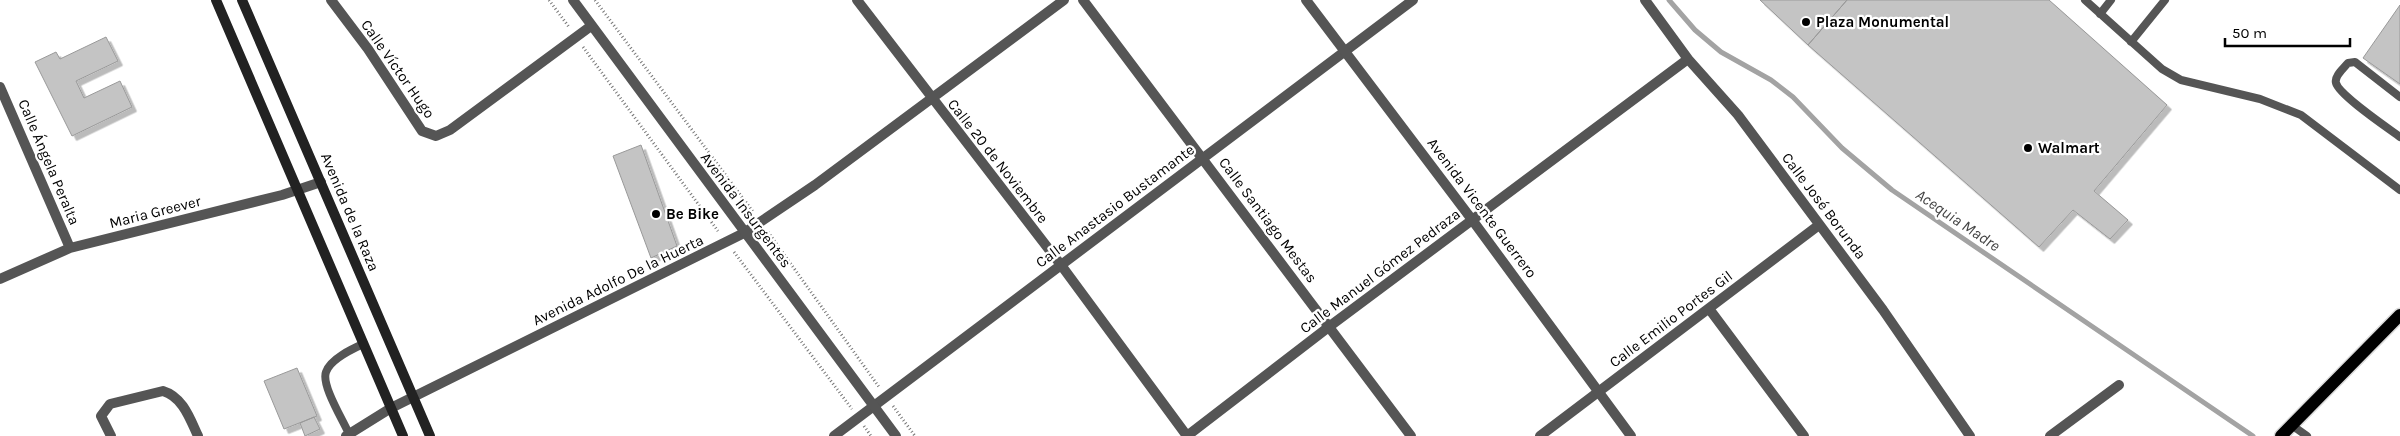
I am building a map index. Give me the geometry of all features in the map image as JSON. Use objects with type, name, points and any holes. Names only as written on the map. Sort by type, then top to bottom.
[{"type":"main road","points":[[216,0],[403,436]]},
{"type":"main road","name":"Avenida de la Raza","points":[[242,0],[430,436]]},
{"type":"main road","points":[[2281,436],[2293,426],[2400,315]]},
{"type":"street","name":"Calle Víctor Hugo","points":[[330,0],[368,49],[422,131],[428,135],[436,136],[450,130],[576,36]]},
{"type":"street","name":"Avenida Insurgentes","points":[[573,0],[590,26],[896,436]]},
{"type":"street","name":"Calle 20 de Noviembre","points":[[858,0],[1061,266],[1187,436]]},
{"type":"street","name":"Avenida Adolfo De la Huerta","points":[[348,435],[391,408],[744,233],[815,185],[1064,0]]},
{"type":"street","name":"Calle Santiago Mestas","points":[[1083,0],[1330,326],[1410,436]]},
{"type":"street","name":"Avenida Vicente Guerrero","points":[[1306,0],[1473,221],[1631,436]]},
{"type":"street","name":"Calle Anastasio Bustamante","points":[[834,436],[1413,0]]},
{"type":"street","name":"Calle José Borunda","points":[[1645,0],[1688,59],[1738,115],[1883,310],[1970,436]]},
{"type":"street","points":[[576,36],[590,26]]},
{"type":"street","name":"Calle Manuel Gómez Pedraza","points":[[1187,436],[1330,326],[1688,59]]},
{"type":"street","name":"Calle Ángela Peralta","points":[[0,87],[70,248]]},
{"type":"street","name":"Maria Greever","points":[[0,278],[70,248],[298,190],[321,182]]},
{"type":"street","name":"Calle Emilio Portes Gil","points":[[1540,436],[1710,310],[1819,225]]},
{"type":"street","points":[[1710,310],[1804,436]]},
{"type":"street","points":[[2050,436],[2119,385]]},
{"type":"street","points":[[110,436],[101,416],[110,404],[163,391],[171,393],[178,400],[198,436]]},
{"type":"lane","points":[[2085,0],[2162,68],[2181,80],[2260,99],[2302,115],[2400,190]]},
{"type":"lane","points":[[2100,14],[2111,0]]},
{"type":"lane","points":[[2131,42],[2165,0]]},
{"type":"lane","points":[[2400,96],[2355,62],[2348,63],[2336,78],[2336,83],[2346,96],[2400,137]]},
{"type":"lane","points":[[348,435],[325,383],[325,373],[329,366],[342,356],[363,344]]},
{"type":"lane","points":[[2293,426],[2307,436]]},
{"type":"path","points":[[549,0],[726,242],[872,436]]},
{"type":"building","name":"Plaza Monumental","points":[[1760,0],[1847,0],[1808,45]]},
{"type":"building","name":"Walmart","points":[[1847,0],[2049,0],[2167,105],[2094,191],[2128,220],[2110,239],[2073,210],[2039,247],[1808,45]]},
{"type":"building","points":[[2400,5],[2400,84],[2363,58]]},
{"type":"building","points":[[106,37],[118,61],[76,81],[84,98],[120,81],[132,107],[72,136],[35,62],[56,52],[60,59]]},
{"type":"building","points":[[641,145],[677,246],[651,258],[613,156]]},
{"type":"building","points":[[297,368],[317,416],[284,429],[264,381]]},
{"type":"building","points":[[314,417],[320,429],[305,436],[300,423]]},
{"type":"waterway","name":"Acequia Madre","points":[[1669,0],[1695,30],[1721,52],[1771,80],[1793,97],[1842,148],[1892,190],[2253,436]]},
{"type":"place","name":"Plaza Monumental","points":[[1806,22]]},
{"type":"place","name":"Walmart","points":[[2028,148]]},
{"type":"place","name":"Be Bike","points":[[656,214]]}]
